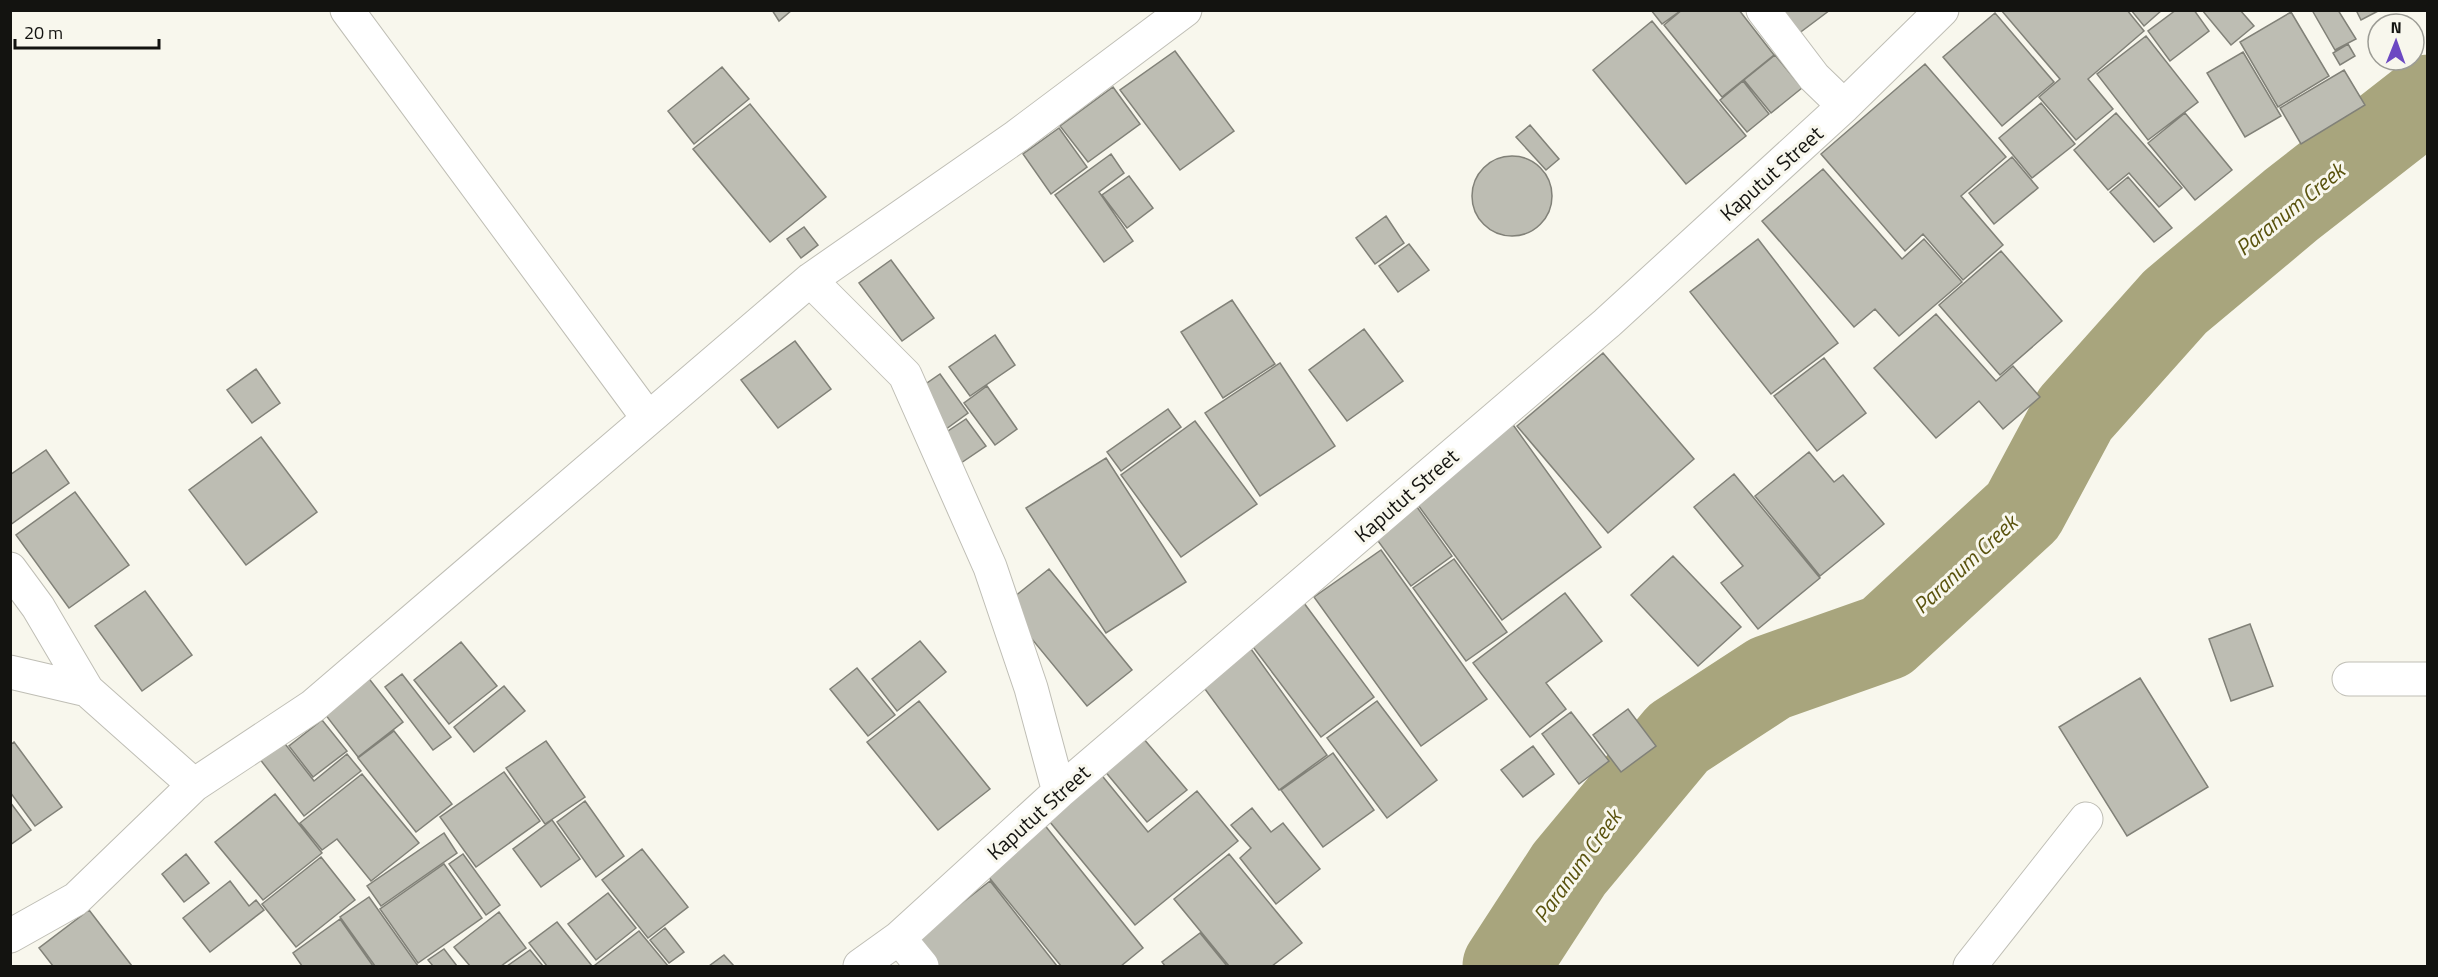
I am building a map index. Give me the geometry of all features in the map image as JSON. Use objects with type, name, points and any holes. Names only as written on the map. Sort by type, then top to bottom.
[{"type":"street","points":[[347,10],[648,418]]},
{"type":"street","points":[[10,936],[76,899],[194,785],[313,706],[810,280],[1017,136],[1185,10]]},
{"type":"street","points":[[1763,10],[1814,77],[1844,106]]},
{"type":"street","name":"Kaputut Street","points":[[860,966],[899,938],[1059,792],[1607,323],[1844,106],[1942,10]]},
{"type":"street","points":[[810,280],[905,375],[990,567],[1031,688],[1059,792]]},
{"type":"street","points":[[10,569],[38,607],[87,690],[194,785]]},
{"type":"street","points":[[10,672],[87,690]]},
{"type":"street","points":[[2349,679],[2427,679]]},
{"type":"street","points":[[1970,966],[2085,819]]},
{"type":"street","points":[[899,938],[922,966]]},
{"type":"building","points":[[772,10],[792,10],[779,21]]},
{"type":"building","points":[[1651,10],[1680,10],[1680,11],[1662,24]]},
{"type":"building","points":[[1682,10],[1739,10],[1774,55],[1722,97],[1664,25]]},
{"type":"building","points":[[1780,10],[1830,10],[1798,34]]},
{"type":"building","points":[[2001,10],[2127,10],[2144,31],[2088,79],[2113,109],[2076,140],[2039,97],[2060,79]]},
{"type":"building","points":[[2131,10],[2162,10],[2144,26]]},
{"type":"building","points":[[2176,10],[2194,10],[2209,31],[2170,61],[2148,31]]},
{"type":"building","points":[[2202,10],[2240,10],[2254,26],[2231,45]]},
{"type":"building","points":[[2312,10],[2338,10],[2356,39],[2335,50]]},
{"type":"building","points":[[2356,10],[2380,10],[2366,12],[2366,17],[2361,20]]},
{"type":"building","points":[[2291,12],[2329,76],[2278,107],[2240,42]]},
{"type":"building","points":[[1995,13],[2054,82],[2002,126],[1943,57]]},
{"type":"building","points":[[1652,21],[1746,136],[1686,184],[1593,70]]},
{"type":"building","points":[[2146,36],[2198,102],[2148,140],[2097,74]]},
{"type":"building","points":[[2348,44],[2355,56],[2340,65],[2333,53]]},
{"type":"building","points":[[1175,51],[1234,131],[1180,170],[1120,90]]},
{"type":"building","points":[[2243,52],[2281,116],[2245,137],[2207,73]]},
{"type":"building","points":[[1775,55],[1802,88],[1771,113],[1744,80]]},
{"type":"building","points":[[1925,64],[2006,157],[1961,196],[2003,245],[1963,280],[1923,234],[1905,251],[1821,154]]},
{"type":"building","points":[[722,67],[749,99],[694,144],[668,111]]},
{"type":"building","points":[[2344,70],[2365,105],[2301,144],[2280,108]]},
{"type":"building","points":[[1743,81],[1769,114],[1747,132],[1720,100]]},
{"type":"building","points":[[1113,87],[1140,124],[1088,162],[1060,126]]},
{"type":"building","points":[[2041,103],[2075,144],[2032,178],[1999,138]]},
{"type":"building","points":[[750,104],[826,197],[770,242],[693,149]]},
{"type":"building","points":[[2116,113],[2182,188],[2159,207],[2129,173],[2108,190],[2074,150]]},
{"type":"building","points":[[2185,113],[2232,170],[2195,200],[2148,143]]},
{"type":"building","points":[[1530,125],[1559,159],[1546,170],[1516,137]]},
{"type":"building","points":[[1059,128],[1087,167],[1051,194],[1023,154]]},
{"type":"building","points":[[1111,154],[1124,173],[1099,192],[1133,241],[1104,262],[1055,195]]},
{"type":"building","points":[[1512,156],[1527,159],[1540,168],[1549,181],[1552,196],[1549,211],[1540,224],[1527,233],[1512,236],[1497,233],[1484,224],[1475,211],[1472,196],[1475,181],[1484,168],[1497,159]]},
{"type":"building","points":[[2012,157],[2038,188],[1994,224],[1969,193]]},
{"type":"building","points":[[1823,169],[1902,259],[1924,239],[1962,282],[1899,336],[1875,309],[1854,327],[1762,221]]},
{"type":"building","points":[[1129,176],[1153,208],[1127,228],[1102,195]]},
{"type":"building","points":[[2128,177],[2172,228],[2154,242],[2110,192]]},
{"type":"building","points":[[1386,216],[1404,243],[1375,264],[1356,238]]},
{"type":"building","points":[[804,227],[818,245],[801,258],[787,239]]},
{"type":"building","points":[[1758,239],[1838,343],[1771,394],[1690,292]]},
{"type":"building","points":[[1409,244],[1429,270],[1398,292],[1379,266]]},
{"type":"building","points":[[2001,251],[2062,321],[2000,375],[1939,305]]},
{"type":"building","points":[[891,260],[934,318],[902,341],[859,283]]},
{"type":"building","points":[[1232,300],[1275,364],[1223,398],[1181,332]]},
{"type":"building","points":[[1936,314],[1996,381],[2013,366],[2040,397],[2003,429],[1979,401],[1936,438],[1874,368]]},
{"type":"building","points":[[1364,329],[1403,381],[1347,421],[1309,370]]},
{"type":"building","points":[[995,335],[1015,365],[970,396],[949,367]]},
{"type":"building","points":[[795,341],[831,389],[778,428],[741,380]]},
{"type":"building","points":[[1603,353],[1694,459],[1608,533],[1517,426]]},
{"type":"building","points":[[1824,358],[1866,413],[1817,451],[1774,396]]},
{"type":"building","points":[[1280,363],[1335,446],[1260,496],[1205,413]]},
{"type":"building","points":[[256,369],[280,403],[252,423],[227,390]]},
{"type":"building","points":[[940,374],[968,413],[942,432],[914,392]]},
{"type":"building","points":[[987,386],[1017,429],[995,445],[964,403]]},
{"type":"building","points":[[1168,409],[1181,427],[1121,471],[1107,452]]},
{"type":"building","points":[[966,419],[986,446],[958,465],[939,437]]},
{"type":"building","points":[[1195,421],[1257,504],[1181,557],[1121,475]]},
{"type":"building","points":[[1511,422],[1601,547],[1502,620],[1410,494]]},
{"type":"building","points":[[261,437],[317,512],[246,565],[189,490]]},
{"type":"building","points":[[46,450],[69,483],[10,525],[10,475]]},
{"type":"building","points":[[1809,452],[1834,482],[1843,475],[1884,524],[1820,576],[1755,496]]},
{"type":"building","points":[[1106,458],[1186,582],[1106,633],[1026,508]]},
{"type":"building","points":[[1734,474],[1820,578],[1758,629],[1721,583],[1743,566],[1694,507]]},
{"type":"building","points":[[75,492],[129,565],[69,608],[16,535]]},
{"type":"building","points":[[1412,500],[1452,556],[1411,586],[1370,530]]},
{"type":"building","points":[[1381,550],[1487,699],[1421,746],[1314,597]]},
{"type":"building","points":[[1673,556],[1741,627],[1698,666],[1631,595]]},
{"type":"building","points":[[1454,559],[1507,632],[1466,661],[1413,588]]},
{"type":"building","points":[[1049,569],[1132,670],[1087,706],[1004,605]]},
{"type":"building","points":[[145,591],[192,655],[142,691],[95,626]]},
{"type":"building","points":[[1565,593],[1602,641],[1546,683],[1566,709],[1530,737],[1473,663]]},
{"type":"building","points":[[1298,595],[1374,697],[1321,737],[1244,635]]},
{"type":"building","points":[[2250,624],[2273,686],[2231,701],[2209,639]]},
{"type":"building","points":[[920,641],[946,672],[897,711],[872,679]]},
{"type":"building","points":[[461,642],[497,686],[449,724],[414,680]]},
{"type":"building","points":[[1251,649],[1327,755],[1279,790],[1202,685]]},
{"type":"building","points":[[857,668],[895,715],[868,736],[830,689]]},
{"type":"building","points":[[363,671],[403,722],[358,757],[318,705]]},
{"type":"building","points":[[402,674],[451,737],[433,750],[385,687]]},
{"type":"building","points":[[2140,678],[2208,787],[2127,836],[2059,727]]},
{"type":"building","points":[[504,686],[525,711],[474,752],[454,727]]},
{"type":"building","points":[[919,701],[990,789],[938,830],[867,742]]},
{"type":"building","points":[[1377,701],[1437,780],[1387,818],[1327,738]]},
{"type":"building","points":[[1628,709],[1656,746],[1621,772],[1593,735]]},
{"type":"building","points":[[1571,712],[1609,761],[1579,784],[1542,734]]},
{"type":"building","points":[[322,720],[347,751],[313,777],[289,746]]},
{"type":"building","points":[[394,731],[452,804],[416,832],[358,758]]},
{"type":"building","points":[[1143,738],[1187,790],[1147,822],[1104,770]]},
{"type":"building","points":[[282,740],[314,781],[347,754],[361,771],[304,816],[259,758]]},
{"type":"building","points":[[546,741],[585,797],[545,824],[506,768]]},
{"type":"building","points":[[14,742],[62,807],[35,826],[10,792],[10,745]]},
{"type":"building","points":[[1533,746],[1554,774],[1523,797],[1501,770]]},
{"type":"building","points":[[1333,753],[1374,810],[1323,847],[1281,790]]},
{"type":"building","points":[[504,772],[540,821],[476,867],[440,817]]},
{"type":"building","points":[[1099,772],[1148,832],[1197,791],[1238,841],[1135,925],[1045,816]]},
{"type":"building","points":[[362,774],[419,843],[371,881],[337,839],[322,850],[300,823]]},
{"type":"building","points":[[275,794],[322,853],[263,900],[215,842]]},
{"type":"building","points":[[585,801],[624,856],[596,877],[557,822]]},
{"type":"building","points":[[10,802],[31,830],[10,845]]},
{"type":"building","points":[[1252,808],[1271,832],[1283,823],[1320,869],[1276,904],[1240,858],[1251,848],[1231,825]]},
{"type":"building","points":[[552,820],[580,859],[541,887],[513,849]]},
{"type":"building","points":[[1043,823],[1143,948],[1121,966],[1061,966],[983,870]]},
{"type":"building","points":[[444,833],[457,853],[381,906],[367,886]]},
{"type":"building","points":[[642,849],[688,907],[648,938],[602,880]]},
{"type":"building","points":[[186,854],[209,883],[184,902],[162,874]]},
{"type":"building","points":[[463,854],[500,905],[486,915],[449,864]]},
{"type":"building","points":[[1229,854],[1302,943],[1272,966],[1229,966],[1174,899]]},
{"type":"building","points":[[321,857],[355,900],[296,947],[262,904]]},
{"type":"building","points":[[444,864],[482,918],[418,963],[380,909]]},
{"type":"building","points":[[230,881],[249,906],[256,900],[264,910],[210,952],[183,918]]},
{"type":"building","points":[[990,881],[1057,966],[929,966],[910,944]]},
{"type":"building","points":[[608,893],[636,928],[596,960],[568,924]]},
{"type":"building","points":[[369,897],[418,966],[375,966],[340,917]]},
{"type":"building","points":[[89,910],[132,966],[53,966],[39,948]]},
{"type":"building","points":[[499,912],[526,948],[501,966],[470,966],[454,947]]},
{"type":"building","points":[[340,919],[373,966],[302,966],[293,953]]},
{"type":"building","points":[[557,922],[592,966],[547,966],[529,943]]},
{"type":"building","points":[[665,928],[684,952],[669,963],[650,940]]},
{"type":"building","points":[[639,931],[668,966],[595,965]]},
{"type":"building","points":[[1200,933],[1227,966],[1165,966],[1162,962]]},
{"type":"building","points":[[444,949],[457,966],[433,966],[428,960]]},
{"type":"building","points":[[530,950],[543,966],[507,966]]},
{"type":"building","points":[[724,955],[734,966],[709,966]]},
{"type":"waterway","name":"Paranum Creek","points":[[1506,966],[1569,869],[1678,738],[1770,678],[1886,637],[2023,511],[2075,414],[2175,302],[2291,205],[2428,98]]}]
